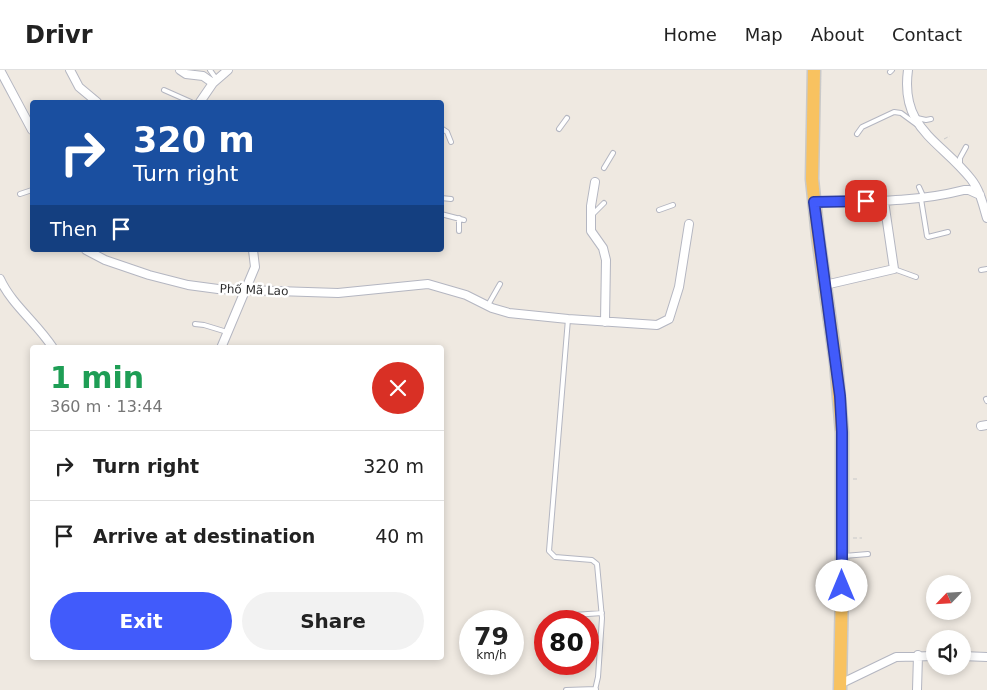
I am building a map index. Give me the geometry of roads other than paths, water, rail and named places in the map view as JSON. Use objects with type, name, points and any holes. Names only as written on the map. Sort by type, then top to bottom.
[{"type":"highway","points":[[814,70],[812,156],[814,202],[840,396],[842,442],[840,687]]},
{"type":"street","points":[[70,70],[79,87],[95,100]]},
{"type":"street","points":[[180,70],[186,74],[202,76],[215,82]]},
{"type":"street","points":[[202,100],[215,82],[228,70]]},
{"type":"street","points":[[908,70],[908,103],[914,117],[920,126],[971,179],[980,195],[987,218]]},
{"type":"street","points":[[1,71],[30,126]]},
{"type":"street","points":[[595,182],[591,206],[591,233],[602,246],[606,260],[605,322]]},
{"type":"street","points":[[814,202],[884,201],[923,198],[964,190],[970,190],[980,195]]},
{"type":"street","points":[[825,285],[894,269],[884,201]]},
{"type":"street","points":[[488,305],[509,313],[657,325],[669,319],[679,287],[689,224]]},
{"type":"street","name":"Phố Mã Lao","points":[[90,252],[105,260],[149,275],[188,285],[218,289],[338,293],[428,284],[466,295],[488,305]]},
{"type":"street","points":[[222,345],[255,267],[253,252]]},
{"type":"street","points":[[0,278],[10,297],[41,331],[51,345]]},
{"type":"street","points":[[917,690],[918,656]]},
{"type":"street","points":[[840,687],[893,658],[926,656]]},
{"type":"street","points":[[971,656],[987,656]]},
{"type":"lane","points":[[210,70],[215,82]]},
{"type":"lane","points":[[164,90],[186,100]]},
{"type":"lane","points":[[857,134],[862,127],[898,112],[920,126]]},
{"type":"lane","points":[[914,117],[926,120],[931,119]]},
{"type":"lane","points":[[559,129],[567,118]]},
{"type":"lane","points":[[444,130],[447,132],[451,142]]},
{"type":"lane","points":[[959,167],[960,158],[966,148]]},
{"type":"lane","points":[[604,168],[613,153]]},
{"type":"lane","points":[[919,187],[923,198],[927,236],[948,232]]},
{"type":"lane","points":[[20,194],[30,191]]},
{"type":"lane","points":[[444,198],[451,199]]},
{"type":"lane","points":[[591,217],[604,202]]},
{"type":"lane","points":[[659,210],[672,205]]},
{"type":"lane","points":[[444,215],[462,219],[459,231]]},
{"type":"lane","points":[[894,269],[916,277]]},
{"type":"lane","points":[[981,270],[987,269]]},
{"type":"lane","points":[[488,305],[500,284]]},
{"type":"lane","points":[[566,690],[596,689],[602,613],[597,564],[595,561],[555,557],[550,551],[568,319]]},
{"type":"lane","points":[[195,324],[227,332]]},
{"type":"lane","points":[[842,557],[868,554]]}]
